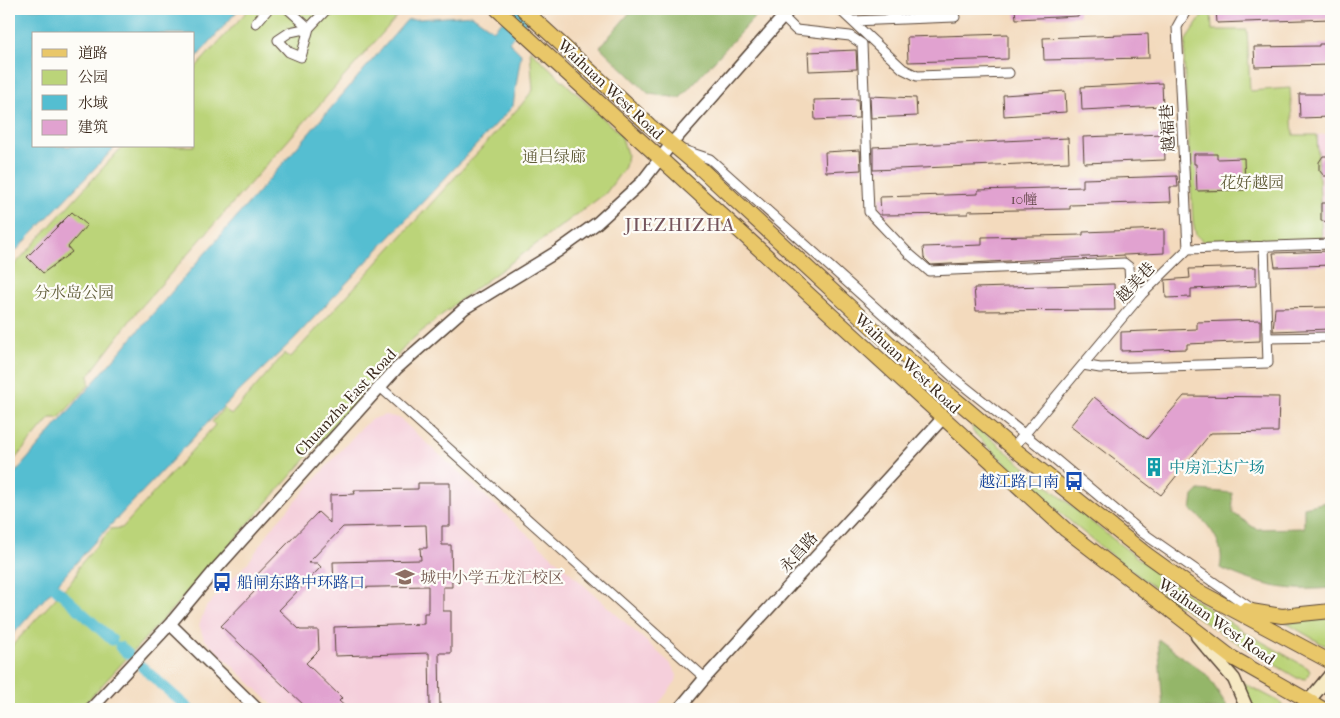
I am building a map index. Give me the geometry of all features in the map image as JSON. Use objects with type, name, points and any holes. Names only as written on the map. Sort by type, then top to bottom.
[{"type":"main road","name":"Waihuan West Road","points":[[497,9],[942,419],[1066,530],[1231,657],[1305,706],[1323,709]]},
{"type":"main road","name":"Waihuan West Road","points":[[523,9],[889,343],[1013,448],[1146,554],[1196,590],[1331,662]]},
{"type":"main road","points":[[1227,605],[1257,613],[1282,616],[1331,611]]},
{"type":"main road","points":[[1185,623],[1234,679],[1247,709]]},
{"type":"main road","points":[[1305,706],[1331,674]]},
{"type":"street","points":[[256,22],[268,9]]},
{"type":"street","points":[[288,9],[309,28],[327,9]]},
{"type":"street","points":[[839,9],[903,68],[917,76],[1009,73]]},
{"type":"street","name":"越福巷","points":[[1187,9],[1177,27],[1188,249]]},
{"type":"street","points":[[786,13],[796,30],[850,36],[862,44],[869,212],[908,253],[929,271],[1124,263],[1129,267],[1130,283],[1142,294]]},
{"type":"street","name":"Chuanzha East Road","points":[[91,709],[170,624],[215,570],[396,369],[465,308],[558,250],[597,223],[642,182],[660,159],[675,146],[786,13]]},
{"type":"street","points":[[852,21],[955,17]]},
{"type":"street","points":[[675,146],[710,158],[900,332],[1143,533],[1257,613],[1276,632]]},
{"type":"street","points":[[1188,249],[1331,244]]},
{"type":"street","points":[[1083,365],[1100,368],[1268,363],[1264,246]]},
{"type":"street","name":"越美巷","points":[[1013,448],[1142,294],[1188,249]]},
{"type":"street","points":[[1267,338],[1331,337]]},
{"type":"street","points":[[380,387],[705,678]]},
{"type":"street","name":"永昌路","points":[[679,709],[705,678],[942,419]]},
{"type":"street","points":[[170,624],[257,709]]},
{"type":"shaded area","points":[[1331,134],[1331,235],[1322,236],[1317,135]]},
{"type":"shaded area","name":"城中小学五龙汇校区","points":[[385,415],[399,418],[670,663],[677,675],[676,681],[655,709],[277,709],[204,639],[199,625],[206,607],[250,560],[274,525],[363,426],[372,419]]},
{"type":"shaded area","points":[[107,701],[144,705],[149,709],[100,709]]},
{"type":"green space","name":"分水岛公园","points":[[249,9],[416,9],[402,11],[135,314],[89,375],[89,385],[59,418],[50,418],[9,466],[9,271],[121,148],[195,148],[195,68]]},
{"type":"green space","points":[[631,9],[762,9],[680,98],[649,94],[600,47]]},
{"type":"green space","name":"花好越园","points":[[1207,9],[1211,9],[1212,30],[1247,30],[1250,91],[1290,88],[1293,135],[1317,135],[1322,241],[1207,245],[1196,235],[1193,222],[1184,63],[1186,40]]},
{"type":"green space","name":"通吕绿廊","points":[[530,50],[621,135],[627,154],[625,167],[606,193],[460,300],[410,341],[197,582],[80,709],[9,709],[9,649],[76,576],[78,567],[111,529],[122,528],[215,425],[212,422],[224,408],[231,415],[285,353],[290,358],[522,104],[533,90]]},
{"type":"green space","points":[[972,425],[976,426],[1105,533],[1172,583],[1242,630],[1234,641],[1130,570],[1098,544],[1003,461],[973,432]]},
{"type":"green space","points":[[1199,490],[1232,493],[1233,513],[1256,529],[1304,528],[1304,507],[1331,501],[1331,588],[1300,589],[1274,586],[1220,568],[1221,551],[1214,535],[1204,521],[1191,510],[1193,496]]},
{"type":"green space","points":[[1331,618],[1331,646],[1324,645],[1286,623]]},
{"type":"green space","points":[[1243,631],[1308,668],[1310,672],[1306,679],[1297,678],[1235,641]]},
{"type":"green space","points":[[1158,639],[1207,675],[1229,709],[1163,709]]},
{"type":"green space","points":[[1240,681],[1280,702],[1284,709],[1254,709]]},
{"type":"water","points":[[9,9],[239,9],[195,59],[195,32],[32,32],[32,148],[114,148],[9,258]]},
{"type":"water","points":[[516,9],[538,9],[509,42],[521,54],[513,106],[293,340],[217,413],[90,547],[9,639],[9,480],[407,20],[472,15],[493,30]]},
{"type":"building","points":[[1015,9],[1079,9],[1079,16],[1016,19]]},
{"type":"building","points":[[1216,9],[1331,9],[1331,19],[1217,23]]},
{"type":"building","points":[[1008,34],[1008,59],[908,62],[907,37]]},
{"type":"building","points":[[1148,34],[1149,58],[1044,60],[1043,38]]},
{"type":"building","points":[[1319,44],[1331,44],[1331,65],[1255,67],[1254,47],[1319,46]]},
{"type":"building","points":[[856,50],[857,69],[809,71],[808,52]]},
{"type":"building","points":[[1162,83],[1163,106],[1082,110],[1081,87]]},
{"type":"building","points":[[1065,91],[1066,112],[1004,116],[1003,95]]},
{"type":"building","points":[[1299,94],[1331,94],[1331,117],[1300,118]]},
{"type":"building","points":[[870,96],[916,98],[917,116],[871,118]]},
{"type":"building","points":[[858,99],[859,118],[815,120],[814,100]]},
{"type":"building","points":[[1164,134],[1165,160],[1084,163],[1083,137]]},
{"type":"building","points":[[1068,138],[1069,162],[873,170],[873,147]]},
{"type":"building","points":[[860,150],[861,170],[826,172],[825,152]]},
{"type":"building","points":[[1194,154],[1217,154],[1217,159],[1244,158],[1245,190],[1197,191]]},
{"type":"building","points":[[1323,156],[1331,156],[1331,176],[1324,176],[1319,170],[1319,162]]},
{"type":"building","points":[[1177,176],[1178,187],[1170,187],[1171,202],[1070,205],[1070,209],[968,211],[968,214],[881,215],[880,197],[978,194],[978,190],[1083,187],[1083,179]]},
{"type":"building","points":[[1321,203],[1331,203],[1331,222],[1321,221]]},
{"type":"building","points":[[72,212],[87,225],[68,247],[72,252],[43,273],[27,257]]},
{"type":"building","points":[[1164,229],[1164,253],[931,265],[924,258],[923,247],[982,245],[982,237],[1083,235],[1083,232]]},
{"type":"building","points":[[1331,251],[1331,265],[1275,267],[1273,253]]},
{"type":"building","points":[[1256,267],[1256,286],[1191,289],[1191,297],[1166,298],[1165,280],[1190,278],[1189,269]]},
{"type":"building","points":[[1114,284],[1115,310],[976,311],[974,288]]},
{"type":"building","points":[[1331,307],[1331,329],[1273,331],[1275,308]]},
{"type":"building","points":[[1260,320],[1260,341],[1187,344],[1187,349],[1121,351],[1121,332],[1197,329],[1197,322]]},
{"type":"building","name":"中房汇达广场","points":[[1184,396],[1279,397],[1278,432],[1211,433],[1161,495],[1070,426],[1094,397],[1147,439]]},
{"type":"building","points":[[418,483],[450,483],[450,526],[442,526],[442,545],[451,545],[452,587],[443,587],[443,611],[451,611],[451,653],[439,653],[440,709],[430,709],[429,653],[335,656],[334,627],[424,624],[424,613],[428,613],[428,586],[334,588],[333,562],[421,560],[420,548],[427,548],[426,525],[343,527],[308,563],[317,563],[321,567],[279,610],[300,630],[318,630],[319,650],[306,663],[342,698],[339,701],[348,709],[308,709],[221,626],[257,589],[250,582],[318,512],[330,523],[330,495],[355,494],[354,490],[418,489]]},
{"type":"waterway","points":[[54,587],[112,640]]},
{"type":"waterway","points":[[120,647],[128,654]]},
{"type":"waterway","points":[[142,667],[189,709]]},
{"type":"place","name":"中房汇达广场","points":[[1154,467]]},
{"type":"place","name":"越江路口南","points":[[1074,481]]},
{"type":"place","name":"城中小学五龙汇校区","points":[[405,577]]},
{"type":"place","name":"船闸东路中环路口","points":[[222,582]]},
{"type":"district","name":"JIEZHIZHA","points":[[680,224]]}]
